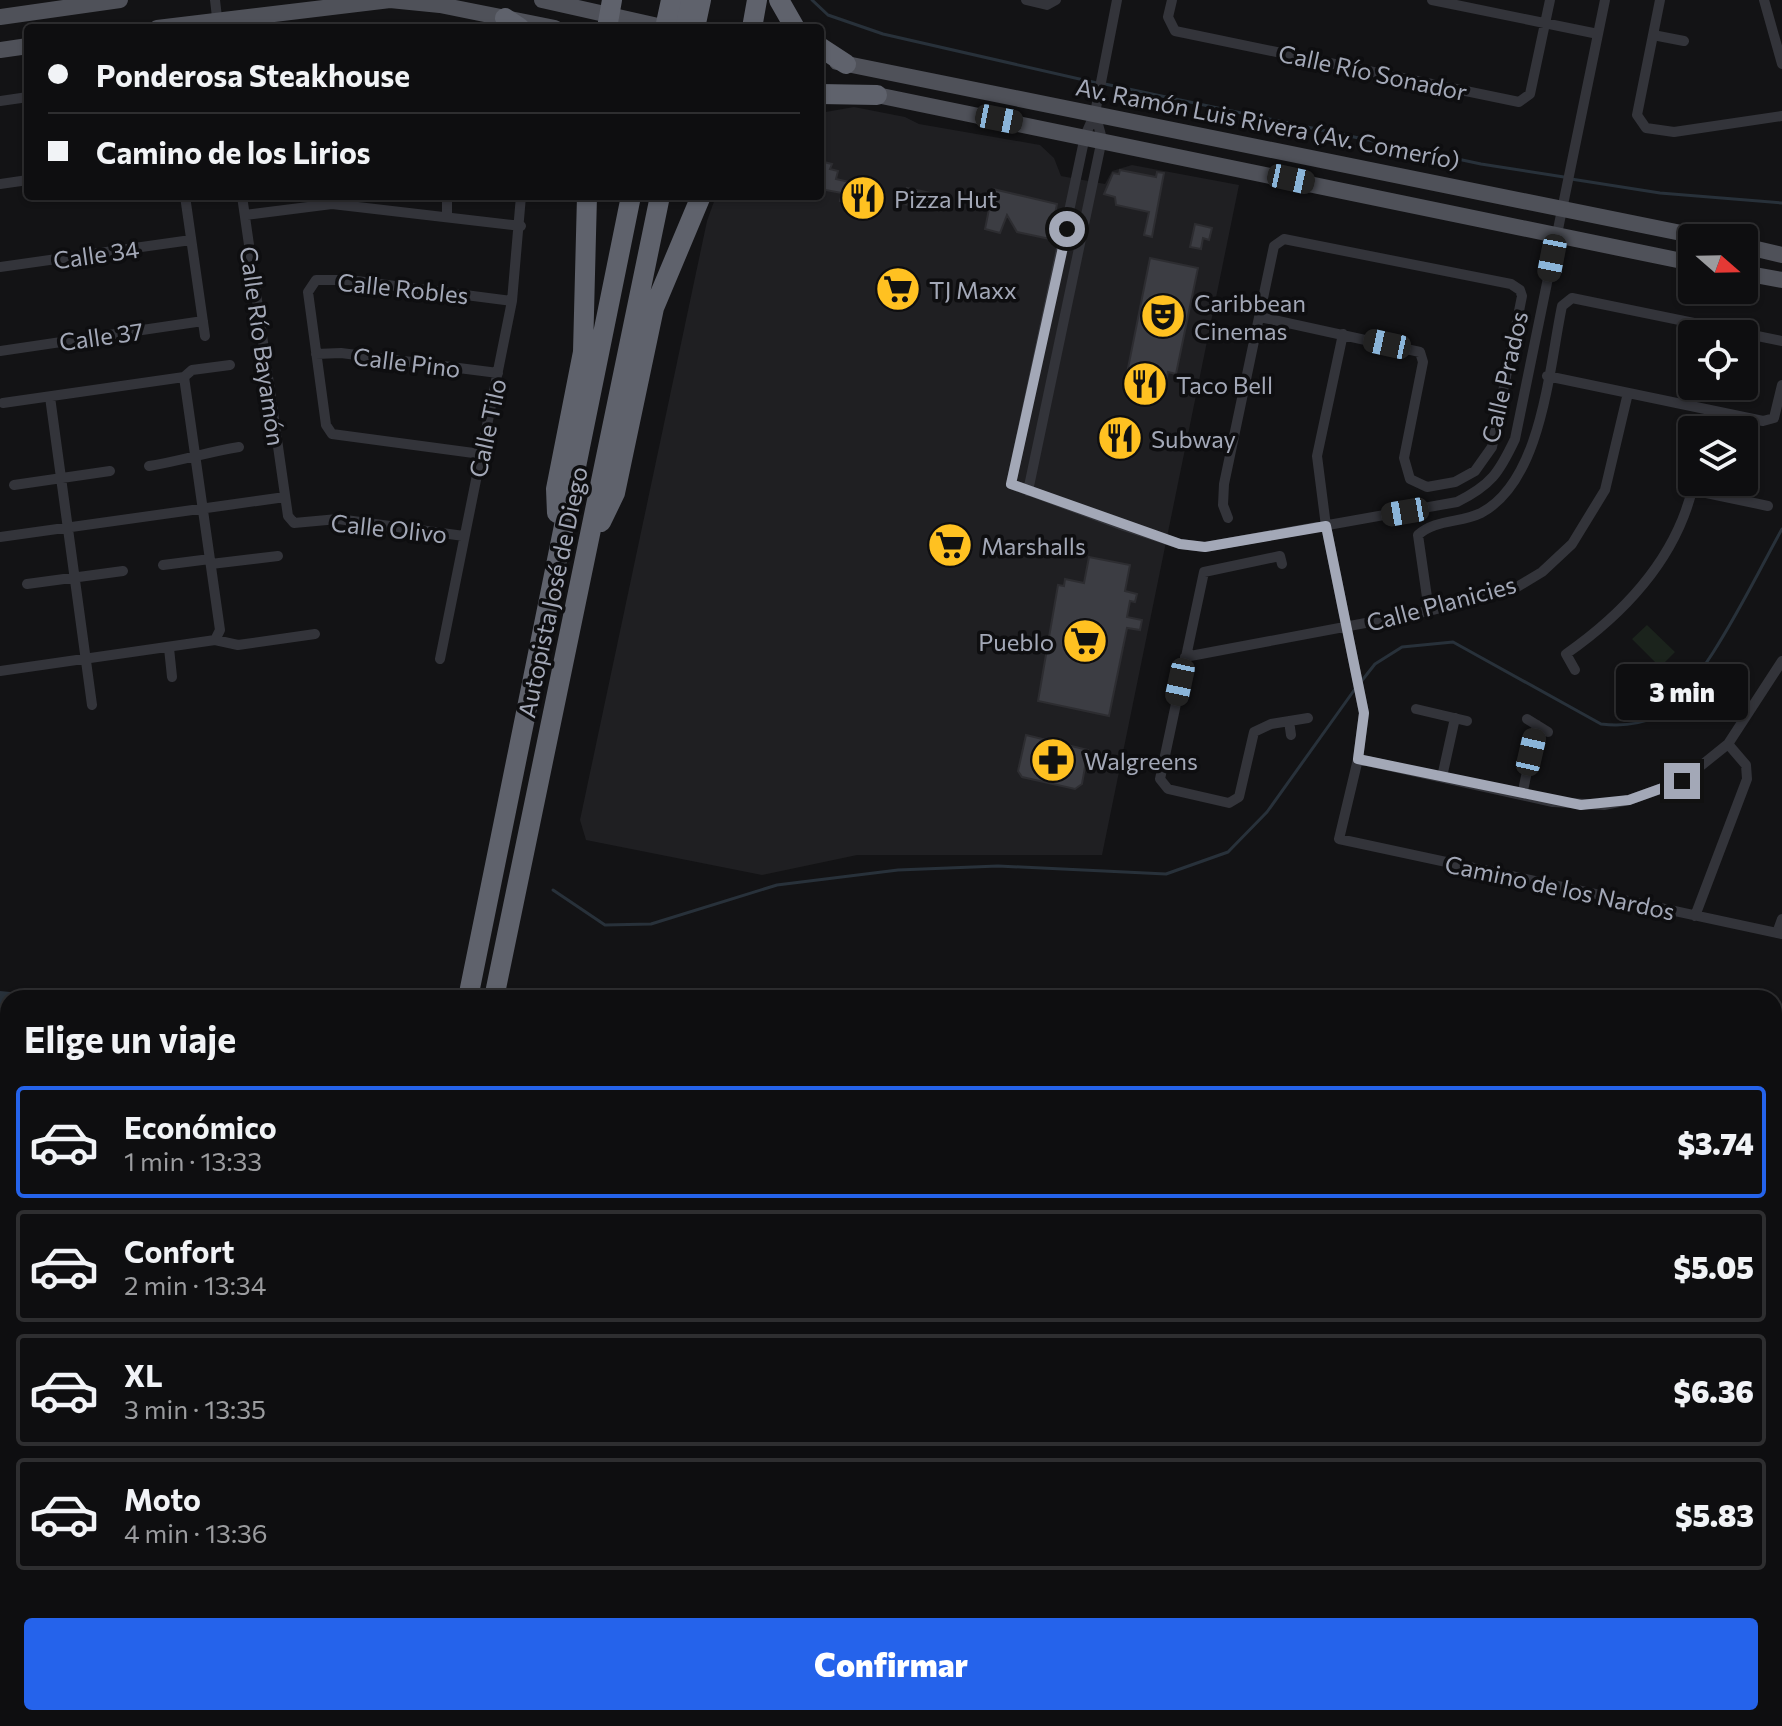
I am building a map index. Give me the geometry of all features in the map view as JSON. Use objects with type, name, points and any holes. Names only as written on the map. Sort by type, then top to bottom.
[{"type":"highway","points":[[667,24],[671,0]]},
{"type":"highway","points":[[676,24],[681,0]]},
{"type":"highway","points":[[685,24],[690,0]]},
{"type":"highway","points":[[696,24],[701,0]]},
{"type":"highway","points":[[753,24],[757,0]]},
{"type":"highway","points":[[779,0],[793,24]]},
{"type":"highway","points":[[824,50],[846,64]]},
{"type":"highway","points":[[824,94],[877,95]]},
{"type":"highway","points":[[558,551],[556,489],[585,334],[587,200]]},
{"type":"highway","name":"Autopista José de Diego","points":[[470,990],[630,200]]},
{"type":"highway","points":[[484,923],[509,839],[639,200]]},
{"type":"highway","points":[[574,612],[576,554],[649,200]]},
{"type":"highway","name":"Autopista José de Diego","points":[[496,990],[659,200]]},
{"type":"highway","points":[[586,555],[615,493],[654,308],[699,200]]},
{"type":"main road","points":[[0,17],[120,0]]},
{"type":"main road","points":[[218,24],[390,0],[440,5],[512,23]]},
{"type":"main road","points":[[542,0],[648,24]]},
{"type":"main road","points":[[0,50],[24,47]]},
{"type":"main road","name":"Av. Ramón Luis Rivera (Av. Comerío)","points":[[824,60],[1678,232]]},
{"type":"main road","name":"Av. Ramón Luis Rivera (Av. Comerío)","points":[[824,85],[1093,137],[1678,260]]},
{"type":"main road","points":[[1758,249],[1782,255]]},
{"type":"main road","points":[[1758,276],[1782,280]]},
{"type":"street","points":[[215,0],[218,24]]},
{"type":"street","points":[[1026,0],[1047,5],[1056,0]]},
{"type":"street","points":[[1028,491],[1117,0]]},
{"type":"street","name":"Calle Río Sonador","points":[[1172,0],[1168,17],[1175,31],[1519,102],[1530,94],[1545,23]]},
{"type":"street","points":[[1432,0],[1598,34]]},
{"type":"street","points":[[1545,23],[1550,0]]},
{"type":"street","points":[[1095,113],[1093,137],[1011,484],[1180,544],[1205,547],[1457,502],[1482,489],[1501,470],[1515,439],[1605,0]]},
{"type":"street","points":[[1660,0],[1637,115],[1646,128],[1674,132],[1782,116]]},
{"type":"street","points":[[1764,0],[1782,64]]},
{"type":"street","points":[[1653,35],[1684,41]]},
{"type":"street","points":[[0,101],[24,98]]},
{"type":"street","points":[[0,184],[24,181]]},
{"type":"street","points":[[186,200],[205,336]]},
{"type":"street","name":"Calle Río Bayamón","points":[[243,200],[285,497]]},
{"type":"street","points":[[447,200],[447,217]]},
{"type":"street","name":"Calle Tilo","points":[[440,659],[512,301],[521,200]]},
{"type":"street","points":[[245,215],[332,204],[521,226]]},
{"type":"street","name":"Calle Prados","points":[[1284,239],[1511,284],[1520,290],[1522,296],[1492,447],[1475,471],[1455,482],[1427,487],[1410,479],[1404,458],[1423,357],[1414,349],[1260,317],[1274,246],[1284,239]]},
{"type":"street","name":"Calle 34","points":[[0,267],[191,240]]},
{"type":"street","name":"Calle Robles","points":[[481,454],[332,434],[326,425],[308,292],[316,280],[349,280],[512,301]]},
{"type":"street","points":[[1429,611],[1418,535],[1425,528],[1480,513],[1510,491],[1531,450],[1562,306],[1572,298],[1782,341]]},
{"type":"street","points":[[1228,518],[1223,505],[1224,484],[1260,317]]},
{"type":"street","name":"Calle 37","points":[[0,351],[203,321]]},
{"type":"street","points":[[1343,334],[1317,456],[1326,526],[1364,713],[1358,759],[1581,805],[1629,800],[1682,781],[1728,744],[1778,679],[1782,661]]},
{"type":"street","name":"Calle Pino","points":[[316,354],[341,353],[498,373]]},
{"type":"street","points":[[3,403],[184,377],[192,370],[230,365]]},
{"type":"street","points":[[1547,376],[1763,421],[1774,418],[1782,385]]},
{"type":"street","points":[[184,377],[220,630],[215,640]]},
{"type":"street","name":"Calle Planicies","points":[[1185,657],[1429,611],[1512,590],[1542,572],[1572,544],[1605,490],[1628,393]]},
{"type":"street","points":[[50,397],[92,705]]},
{"type":"street","points":[[1708,416],[1709,410]]},
{"type":"street","points":[[149,466],[195,459],[203,452],[239,447]]},
{"type":"street","points":[[14,485],[110,471]]},
{"type":"street","points":[[1575,670],[1566,654],[1606,626],[1638,595],[1668,549],[1689,496]]},
{"type":"street","points":[[1720,496],[1754,509],[1768,506]]},
{"type":"street","points":[[0,537],[285,497]]},
{"type":"street","name":"Calle Olivo","points":[[285,497],[288,516],[294,523],[338,519],[464,536]]},
{"type":"street","points":[[163,565],[278,556]]},
{"type":"street","points":[[1282,564],[1280,556],[1204,572],[1160,779],[1168,789],[1229,803],[1239,797],[1254,732],[1308,718]]},
{"type":"street","points":[[27,584],[123,571]]},
{"type":"street","points":[[0,671],[215,640],[238,645],[315,634]]},
{"type":"street","points":[[169,648],[172,677]]},
{"type":"street","points":[[1416,709],[1467,721]]},
{"type":"street","points":[[1442,777],[1455,718]]},
{"type":"street","points":[[1289,721],[1291,735]]},
{"type":"street","points":[[1522,795],[1532,722],[1548,732]]},
{"type":"street","points":[[1695,916],[1747,779],[1746,765],[1728,744]]},
{"type":"street","name":"Camino de los Nardos","points":[[1358,759],[1339,839],[1779,934]]},
{"type":"street","points":[[1779,934],[1782,919]]},
{"type":"shaded area","points":[[854,107],[905,117],[919,124],[1040,145],[1054,158],[1061,176],[1105,184],[1112,171],[1132,165],[1239,185],[1102,855],[857,855],[762,875],[586,840],[580,820],[707,221],[715,200],[824,200],[824,112]]},
{"type":"shaded area","points":[[1647,625],[1675,652],[1660,667],[1632,639]]},
{"type":"building","name":"Pizza Hut","points":[[824,162],[832,164],[830,169],[838,171],[836,179],[880,189],[885,194],[882,209],[840,201],[842,193],[824,190]]},
{"type":"building","points":[[1120,170],[1156,177],[1157,172],[1164,173],[1152,237],[1144,235],[1149,212],[1116,205],[1115,197],[1104,194],[1113,173],[1119,174]]},
{"type":"building","points":[[907,188],[940,195],[937,211],[904,204]]},
{"type":"building","points":[[993,189],[1057,204],[1050,239],[1017,232],[1007,215],[1000,233],[985,229]]},
{"type":"building","points":[[1195,224],[1212,228],[1209,240],[1203,238],[1201,249],[1190,247]]},
{"type":"building","name":"Caribbean Cinemas","points":[[1150,258],[1198,268],[1176,374],[1168,372],[1163,396],[1124,388]]},
{"type":"building","name":"Pueblo","points":[[1089,557],[1130,565],[1125,591],[1137,594],[1135,602],[1130,601],[1127,617],[1142,620],[1140,630],[1127,628],[1109,716],[1038,701],[1058,585],[1064,586],[1065,579],[1084,583]]},
{"type":"building","name":"Walgreens","points":[[1026,735],[1088,750],[1082,784],[1075,789],[1022,777],[1018,771]]},
{"type":"waterway","points":[[812,0],[828,15],[883,34],[1097,83]]},
{"type":"waterway","points":[[1105,84],[1481,164],[1564,177]]},
{"type":"waterway","points":[[1571,179],[1660,193],[1782,203]]},
{"type":"waterway","points":[[1360,683],[1375,664],[1402,647],[1453,642],[1601,724],[1649,720],[1672,705],[1708,660],[1782,529]]},
{"type":"waterway","points":[[553,890],[605,925],[651,924],[777,885],[898,870],[998,866],[1166,874],[1228,852],[1267,812],[1355,689]]},
{"type":"place","name":"Pizza Hut","points":[[863,198]]},
{"type":"place","name":"TJ Maxx","points":[[898,289]]},
{"type":"place","name":"Caribbean Cinemas","points":[[1163,316]]},
{"type":"place","name":"Taco Bell","points":[[1145,384]]},
{"type":"place","name":"Subway","points":[[1120,438]]},
{"type":"place","name":"Marshalls","points":[[950,545]]},
{"type":"place","name":"Pueblo","points":[[1085,641]]},
{"type":"place","name":"Walgreens","points":[[1053,760]]},
{"type":"route","points":[[1067,229],[1011,484],[1180,544],[1205,547],[1326,526],[1364,713],[1358,759],[1553,802],[1581,805],[1629,800],[1682,781]]}]
